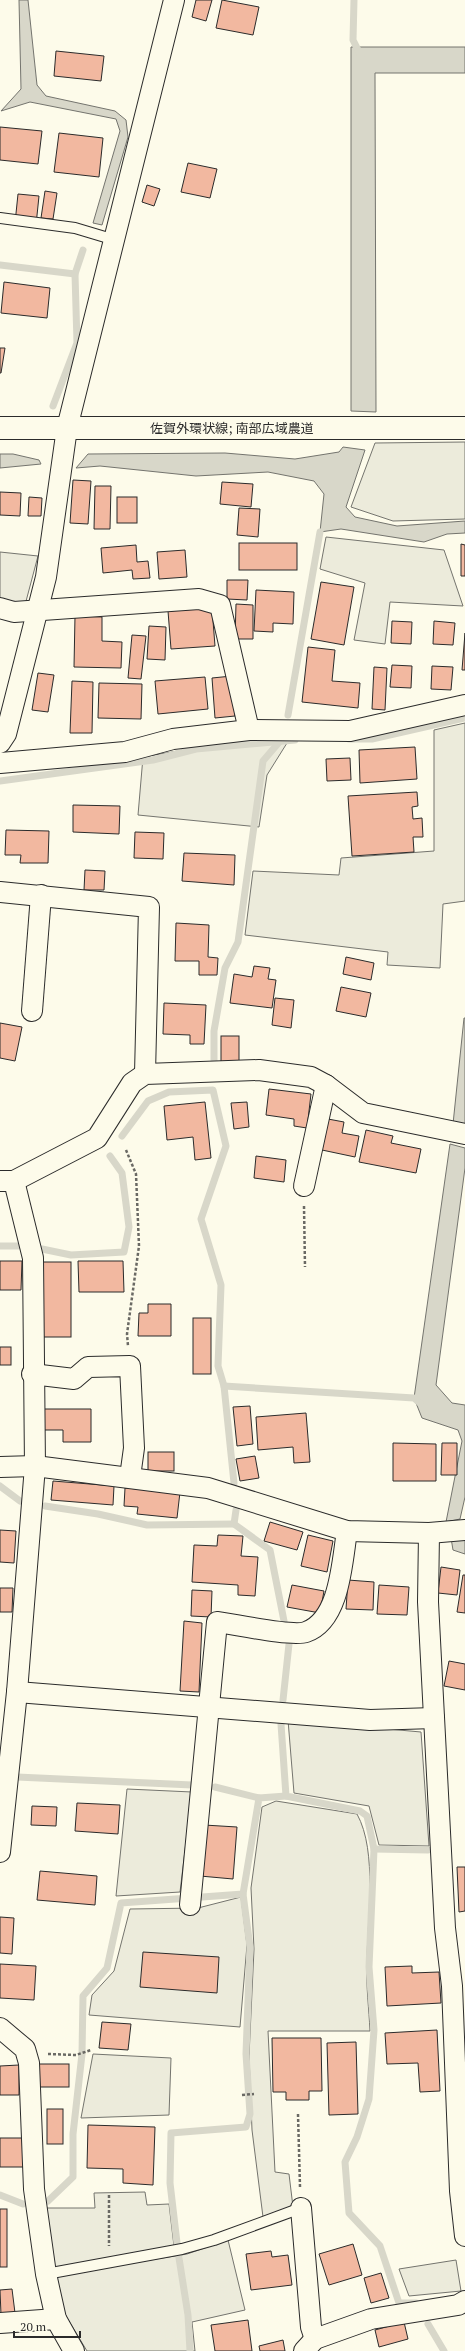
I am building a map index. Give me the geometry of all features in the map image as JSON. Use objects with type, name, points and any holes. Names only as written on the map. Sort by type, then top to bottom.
[{"type":"main road","name":"佐賀外環状線; 南部広域農道","points":[[0,428],[465,428]]},
{"type":"street","points":[[0,743],[6,734],[46,577],[67,428],[174,0]]},
{"type":"street","points":[[0,608],[14,612],[199,599],[220,605],[249,730]]},
{"type":"street","points":[[0,762],[125,752],[173,739],[249,730],[350,731],[465,704]]},
{"type":"street","points":[[0,892],[149,907],[145,1074]]},
{"type":"street","points":[[32,1011],[40,895]]},
{"type":"street","points":[[0,1852],[7,1715],[17,1692],[34,1466],[32,1374],[33,1258],[7,1181],[96,1138],[132,1083],[145,1074],[259,1070],[311,1077],[326,1085],[363,1113],[455,1133]]},
{"type":"street","points":[[304,1186],[326,1085]]},
{"type":"street","points":[[32,1374],[74,1379],[88,1367],[130,1366],[134,1448],[130,1477]]},
{"type":"street","points":[[0,1467],[34,1466],[208,1488],[347,1532],[429,1533],[465,1530]]},
{"type":"street","points":[[191,1899],[217,1622],[272,1631],[305,1632],[327,1617],[336,1592],[347,1532]]},
{"type":"street","points":[[429,1533],[428,1602],[445,1928],[452,1986],[460,2191],[465,2236]]},
{"type":"street","points":[[17,1692],[370,1720],[434,1718]]},
{"type":"street","points":[[0,2028],[25,2049],[29,2063],[34,2189],[46,2274],[56,2319],[74,2351]]},
{"type":"street","points":[[301,2208],[311,2327],[309,2345],[371,2319],[458,2305],[465,2301]]},
{"type":"street","points":[[0,2323],[56,2319]]},
{"type":"lane","points":[[0,218],[75,228],[115,240]]},
{"type":"lane","points":[[46,2274],[189,2248],[301,2208]]},
{"type":"path","points":[[126,1150],[136,1174],[140,1246],[127,1334],[130,1366]]},
{"type":"path","points":[[304,1186],[305,1267]]},
{"type":"path","points":[[29,2063],[46,2054],[76,2055],[91,2050]]},
{"type":"path","points":[[242,2095],[254,2094]]},
{"type":"path","points":[[298,2114],[301,2208]]},
{"type":"path","points":[[109,2195],[110,2262]]},
{"type":"shaded area","points":[[19,0],[28,0],[37,85],[46,96],[115,111],[126,120],[128,137],[102,225],[93,223],[120,131],[116,119],[30,102],[1,111],[21,89]]},
{"type":"shaded area","points":[[351,47],[465,47],[465,73],[375,73],[376,412],[351,411]]},
{"type":"shaded area","points":[[465,442],[465,519],[393,521],[351,507],[375,443]]},
{"type":"shaded area","points":[[343,447],[365,450],[346,507],[355,517],[397,526],[465,521],[465,533],[447,534],[424,542],[341,529],[320,532],[324,494],[314,481],[268,472],[196,476],[100,466],[76,468],[88,454],[225,453],[295,459],[339,452]]},
{"type":"shaded area","points":[[0,454],[13,454],[39,460],[41,464],[0,468]]},
{"type":"shaded area","points":[[326,537],[444,550],[463,606],[390,602],[385,644],[354,640],[365,583],[320,569]]},
{"type":"shaded area","points":[[0,552],[38,556],[25,605],[0,599]]},
{"type":"shaded area","points":[[465,723],[465,901],[443,904],[440,968],[387,965],[388,952],[245,935],[253,871],[339,875],[341,858],[434,851],[434,730]]},
{"type":"shaded area","points":[[264,736],[287,743],[267,775],[259,827],[138,815],[143,757]]},
{"type":"shaded area","points":[[465,1018],[465,1126],[453,1124]]},
{"type":"shaded area","points":[[450,1144],[465,1148],[465,1168],[436,1385],[452,1403],[465,1405],[465,1497],[460,1519],[446,1522],[462,1441],[458,1430],[422,1418],[414,1398]]},
{"type":"shaded area","points":[[451,1538],[465,1540],[465,1554],[453,1550]]},
{"type":"shaded area","points":[[288,1720],[421,1732],[429,1846],[379,1845],[369,1806],[294,1793]]},
{"type":"shaded area","points":[[127,1789],[192,1792],[180,1892],[116,1896]]},
{"type":"shaded area","points":[[276,1801],[357,1814],[367,1847],[369,1867],[370,1887],[367,1946],[367,1990],[370,2031],[268,2031],[275,2172],[289,2174],[293,2207],[263,2217],[252,2130],[249,2056],[254,1949],[251,1888],[262,1807]]},
{"type":"shaded area","points":[[241,1897],[247,1945],[240,2027],[89,2015],[92,1995],[114,1971],[130,1909],[198,1908]]},
{"type":"shaded area","points":[[93,2054],[171,2058],[169,2115],[81,2118]]},
{"type":"shaded area","points":[[145,2192],[147,2205],[169,2204],[174,2246],[53,2268],[44,2208],[95,2208],[94,2193]]},
{"type":"shaded area","points":[[228,2240],[245,2310],[192,2322],[195,2351],[87,2351],[64,2313],[56,2275],[187,2254]]},
{"type":"shaded area","points":[[456,2260],[461,2291],[409,2296],[399,2269]]},
{"type":"building","points":[[196,0],[212,0],[206,21],[192,17]]},
{"type":"building","points":[[222,0],[259,7],[253,35],[216,28]]},
{"type":"building","points":[[56,51],[104,56],[101,81],[54,76]]},
{"type":"building","points":[[0,127],[42,131],[38,164],[0,160]]},
{"type":"building","points":[[59,133],[103,138],[99,177],[54,172]]},
{"type":"building","points":[[188,163],[217,169],[210,198],[181,192]]},
{"type":"building","points":[[147,185],[160,189],[154,206],[142,202]]},
{"type":"building","points":[[45,191],[57,193],[53,219],[41,218]]},
{"type":"building","points":[[18,194],[39,196],[36,225],[15,223]]},
{"type":"building","points":[[4,282],[50,288],[47,318],[1,313]]},
{"type":"building","points":[[0,348],[5,348],[1,373],[0,373]]},
{"type":"building","points":[[73,480],[91,481],[88,524],[70,523]]},
{"type":"building","points":[[222,482],[253,484],[251,507],[220,504]]},
{"type":"building","points":[[95,486],[111,486],[110,529],[94,529]]},
{"type":"building","points":[[0,492],[21,493],[20,516],[0,515]]},
{"type":"building","points":[[29,497],[42,498],[41,516],[28,516]]},
{"type":"building","points":[[117,497],[137,497],[137,523],[117,523]]},
{"type":"building","points":[[239,508],[260,509],[258,537],[237,535]]},
{"type":"building","points":[[239,543],[297,543],[297,570],[239,570]]},
{"type":"building","points":[[461,544],[465,545],[465,576],[461,576]]},
{"type":"building","points":[[136,545],[137,562],[148,561],[150,578],[133,579],[132,570],[103,573],[101,548]]},
{"type":"building","points":[[185,550],[187,577],[159,579],[157,552]]},
{"type":"building","points":[[227,580],[248,580],[247,600],[227,599]]},
{"type":"building","points":[[321,582],[354,587],[344,645],[311,639]]},
{"type":"building","points":[[256,590],[294,592],[293,624],[273,623],[273,632],[254,631]]},
{"type":"building","points":[[236,604],[253,605],[253,639],[235,639]]},
{"type":"building","points":[[212,608],[215,646],[171,649],[168,611]]},
{"type":"building","points":[[75,616],[102,617],[102,641],[122,642],[121,668],[74,667]]},
{"type":"building","points":[[392,621],[412,622],[411,644],[391,643]]},
{"type":"building","points":[[434,621],[455,623],[453,645],[433,644]]},
{"type":"building","points":[[149,626],[166,627],[165,660],[147,659]]},
{"type":"building","points":[[465,633],[465,670],[462,670]]},
{"type":"building","points":[[132,635],[146,636],[141,679],[128,678]]},
{"type":"building","points":[[308,647],[335,650],[332,681],[360,683],[358,708],[302,702]]},
{"type":"building","points":[[392,665],[412,666],[411,688],[390,687]]},
{"type":"building","points":[[432,666],[453,667],[451,690],[431,689]]},
{"type":"building","points":[[374,667],[387,668],[385,710],[372,709]]},
{"type":"building","points":[[38,673],[54,675],[48,712],[32,710]]},
{"type":"building","points":[[232,676],[235,716],[215,718],[212,678]]},
{"type":"building","points":[[205,677],[208,709],[158,714],[155,681]]},
{"type":"building","points":[[72,681],[93,682],[92,733],[70,733]]},
{"type":"building","points":[[99,683],[142,684],[141,719],[98,718]]},
{"type":"building","points":[[415,747],[417,779],[360,783],[359,750]]},
{"type":"building","points":[[350,758],[351,780],[327,781],[326,759]]},
{"type":"building","points":[[417,792],[418,806],[412,807],[413,819],[422,818],[423,837],[413,837],[414,852],[352,856],[348,796]]},
{"type":"building","points":[[73,805],[120,806],[119,834],[73,832]]},
{"type":"building","points":[[6,830],[49,831],[48,863],[20,863],[21,855],[5,855]]},
{"type":"building","points":[[135,832],[164,833],[163,859],[134,858]]},
{"type":"building","points":[[184,853],[235,855],[234,885],[182,881]]},
{"type":"building","points":[[85,870],[105,871],[104,890],[84,890]]},
{"type":"building","points":[[176,923],[209,925],[208,957],[218,958],[217,975],[199,975],[199,961],[175,961]]},
{"type":"building","points":[[346,957],[374,963],[371,980],[343,974]]},
{"type":"building","points":[[254,966],[270,968],[268,979],[276,980],[272,1008],[230,1003],[234,974],[252,977]]},
{"type":"building","points":[[341,987],[371,993],[366,1017],[336,1011]]},
{"type":"building","points":[[275,998],[294,1000],[291,1028],[272,1025]]},
{"type":"building","points":[[164,1003],[206,1005],[204,1044],[190,1044],[190,1035],[163,1034]]},
{"type":"building","points":[[0,1023],[22,1027],[15,1061],[0,1058]]},
{"type":"building","points":[[221,1036],[239,1036],[239,1062],[221,1062]]},
{"type":"building","points":[[269,1089],[311,1094],[307,1128],[294,1126],[294,1119],[266,1115]]},
{"type":"building","points":[[205,1102],[211,1158],[195,1160],[193,1137],[167,1140],[164,1106]]},
{"type":"building","points":[[247,1102],[249,1127],[234,1129],[231,1103]]},
{"type":"building","points":[[328,1119],[344,1122],[342,1133],[359,1136],[355,1157],[322,1150]]},
{"type":"building","points":[[366,1130],[393,1136],[391,1143],[421,1149],[416,1173],[359,1162]]},
{"type":"building","points":[[256,1156],[286,1160],[284,1182],[254,1178]]},
{"type":"building","points":[[0,1261],[22,1261],[21,1290],[0,1290]]},
{"type":"building","points":[[78,1261],[123,1261],[124,1292],[79,1292]]},
{"type":"building","points":[[42,1262],[71,1262],[71,1337],[42,1337]]},
{"type":"building","points":[[148,1304],[171,1304],[171,1336],[138,1336],[139,1313],[148,1313]]},
{"type":"building","points":[[193,1318],[211,1318],[211,1374],[193,1374]]},
{"type":"building","points":[[0,1347],[11,1347],[11,1365],[0,1365]]},
{"type":"building","points":[[250,1406],[253,1444],[237,1446],[233,1407]]},
{"type":"building","points":[[44,1409],[91,1409],[91,1442],[63,1442],[63,1430],[44,1430]]},
{"type":"building","points":[[306,1413],[310,1462],[294,1463],[293,1447],[258,1450],[256,1417]]},
{"type":"building","points":[[393,1443],[436,1444],[436,1481],[393,1481]]},
{"type":"building","points":[[442,1443],[457,1443],[457,1475],[441,1475]]},
{"type":"building","points":[[148,1452],[174,1452],[174,1471],[148,1471]]},
{"type":"building","points":[[255,1456],[259,1478],[240,1481],[236,1459]]},
{"type":"building","points":[[53,1481],[114,1486],[113,1505],[51,1500]]},
{"type":"building","points":[[125,1488],[180,1492],[177,1518],[137,1514],[138,1507],[124,1506]]},
{"type":"building","points":[[270,1522],[303,1532],[297,1550],[264,1541]]},
{"type":"building","points":[[0,1530],[16,1531],[14,1563],[0,1562]]},
{"type":"building","points":[[218,1535],[243,1536],[241,1556],[258,1557],[255,1596],[238,1595],[238,1585],[192,1582],[194,1545],[217,1546]]},
{"type":"building","points":[[308,1535],[333,1541],[327,1572],[301,1566]]},
{"type":"building","points":[[441,1567],[460,1570],[457,1595],[438,1593]]},
{"type":"building","points":[[463,1575],[465,1575],[465,1613],[457,1612]]},
{"type":"building","points":[[348,1580],[374,1582],[373,1610],[346,1609]]},
{"type":"building","points":[[292,1585],[324,1591],[320,1613],[287,1607]]},
{"type":"building","points":[[379,1585],[409,1587],[407,1615],[377,1614]]},
{"type":"building","points":[[0,1588],[13,1588],[12,1612],[0,1612]]},
{"type":"building","points":[[192,1590],[212,1591],[211,1617],[191,1616]]},
{"type":"building","points":[[184,1621],[202,1623],[199,1692],[180,1691]]},
{"type":"building","points":[[449,1661],[465,1664],[465,1690],[444,1686]]},
{"type":"building","points":[[77,1803],[120,1805],[118,1834],[75,1831]]},
{"type":"building","points":[[32,1806],[57,1807],[56,1826],[31,1825]]},
{"type":"building","points":[[204,1825],[237,1827],[233,1879],[200,1876]]},
{"type":"building","points":[[457,1867],[465,1867],[465,1911],[459,1912]]},
{"type":"building","points":[[40,1871],[97,1876],[95,1905],[37,1900]]},
{"type":"building","points":[[0,1917],[14,1918],[12,1954],[0,1953]]},
{"type":"building","points":[[143,1952],[219,1957],[217,1993],[140,1987]]},
{"type":"building","points":[[0,1964],[36,1966],[34,2000],[0,1998]]},
{"type":"building","points":[[412,1966],[412,1973],[439,1972],[441,2003],[387,2006],[385,1967]]},
{"type":"building","points":[[102,2022],[131,2024],[128,2050],[99,2048]]},
{"type":"building","points":[[437,2030],[440,2091],[420,2092],[418,2063],[387,2064],[385,2033]]},
{"type":"building","points":[[272,2038],[321,2038],[322,2091],[309,2091],[309,2100],[286,2100],[286,2092],[273,2092]]},
{"type":"building","points":[[356,2042],[358,2114],[329,2115],[327,2043]]},
{"type":"building","points":[[37,2064],[69,2064],[69,2087],[37,2087]]},
{"type":"building","points":[[19,2065],[19,2095],[0,2095],[0,2066]]},
{"type":"building","points":[[47,2109],[63,2109],[63,2144],[47,2144]]},
{"type":"building","points":[[88,2125],[155,2127],[153,2185],[123,2183],[123,2169],[87,2168]]},
{"type":"building","points":[[0,2138],[26,2138],[26,2167],[0,2167]]},
{"type":"building","points":[[0,2209],[7,2209],[7,2267],[0,2267]]},
{"type":"building","points":[[353,2244],[362,2275],[329,2285],[319,2254]]},
{"type":"building","points":[[271,2251],[272,2257],[288,2255],[292,2285],[251,2290],[246,2254]]},
{"type":"building","points":[[381,2273],[389,2298],[371,2303],[364,2278]]},
{"type":"building","points":[[12,2289],[15,2313],[1,2315],[0,2290]]},
{"type":"building","points":[[248,2320],[252,2351],[215,2351],[211,2325]]},
{"type":"building","points":[[404,2322],[408,2339],[379,2347],[375,2330]]},
{"type":"building","points":[[283,2340],[285,2351],[260,2351],[259,2346]]},
{"type":"waterway","points":[[354,0],[353,40],[361,56]]},
{"type":"waterway","points":[[53,406],[77,343],[75,274],[83,250]]},
{"type":"waterway","points":[[0,265],[75,274]]},
{"type":"waterway","points":[[288,715],[320,532]]},
{"type":"waterway","points":[[349,739],[372,739],[465,718]]},
{"type":"waterway","points":[[214,1063],[214,1031],[225,968],[238,942],[263,761],[281,740]]},
{"type":"waterway","points":[[0,781],[153,760],[196,749],[295,740]]},
{"type":"waterway","points":[[122,1136],[148,1101],[169,1092],[213,1090],[226,1146],[201,1219],[221,1285],[218,1366],[224,1386],[234,1483]]},
{"type":"waterway","points":[[42,1249],[71,1255],[124,1252],[129,1227],[122,1173],[110,1156]]},
{"type":"waterway","points":[[0,1246],[18,1246]]},
{"type":"waterway","points":[[224,1386],[414,1398],[420,1403]]},
{"type":"waterway","points":[[0,1486],[20,1501]]},
{"type":"waterway","points":[[45,1506],[98,1514],[147,1525],[234,1524]]},
{"type":"waterway","points":[[236,1510],[234,1524],[270,1550],[284,1621]]},
{"type":"waterway","points":[[283,1700],[289,1644]]},
{"type":"waterway","points":[[281,1724],[286,1796],[360,1811],[367,1816],[374,1849],[369,1967],[374,2030],[369,2099],[357,2137],[345,2162],[349,2213],[380,2246],[399,2303],[416,2303]]},
{"type":"waterway","points":[[17,1777],[192,1785]]},
{"type":"waterway","points":[[215,1787],[259,1798]]},
{"type":"waterway","points":[[48,2201],[73,2177],[73,2134],[82,2054],[83,1996],[107,1968],[121,1903],[243,1894],[259,1798],[286,1796]]},
{"type":"waterway","points":[[374,1849],[428,1850]]},
{"type":"waterway","points":[[177,2243],[170,2183],[171,2133],[246,2127],[250,2114],[246,2054],[250,1947],[243,1894]]},
{"type":"waterway","points":[[0,2195],[23,2204]]},
{"type":"waterway","points":[[179,2258],[188,2315],[190,2351]]},
{"type":"waterway","points":[[428,2324],[444,2351]]}]
